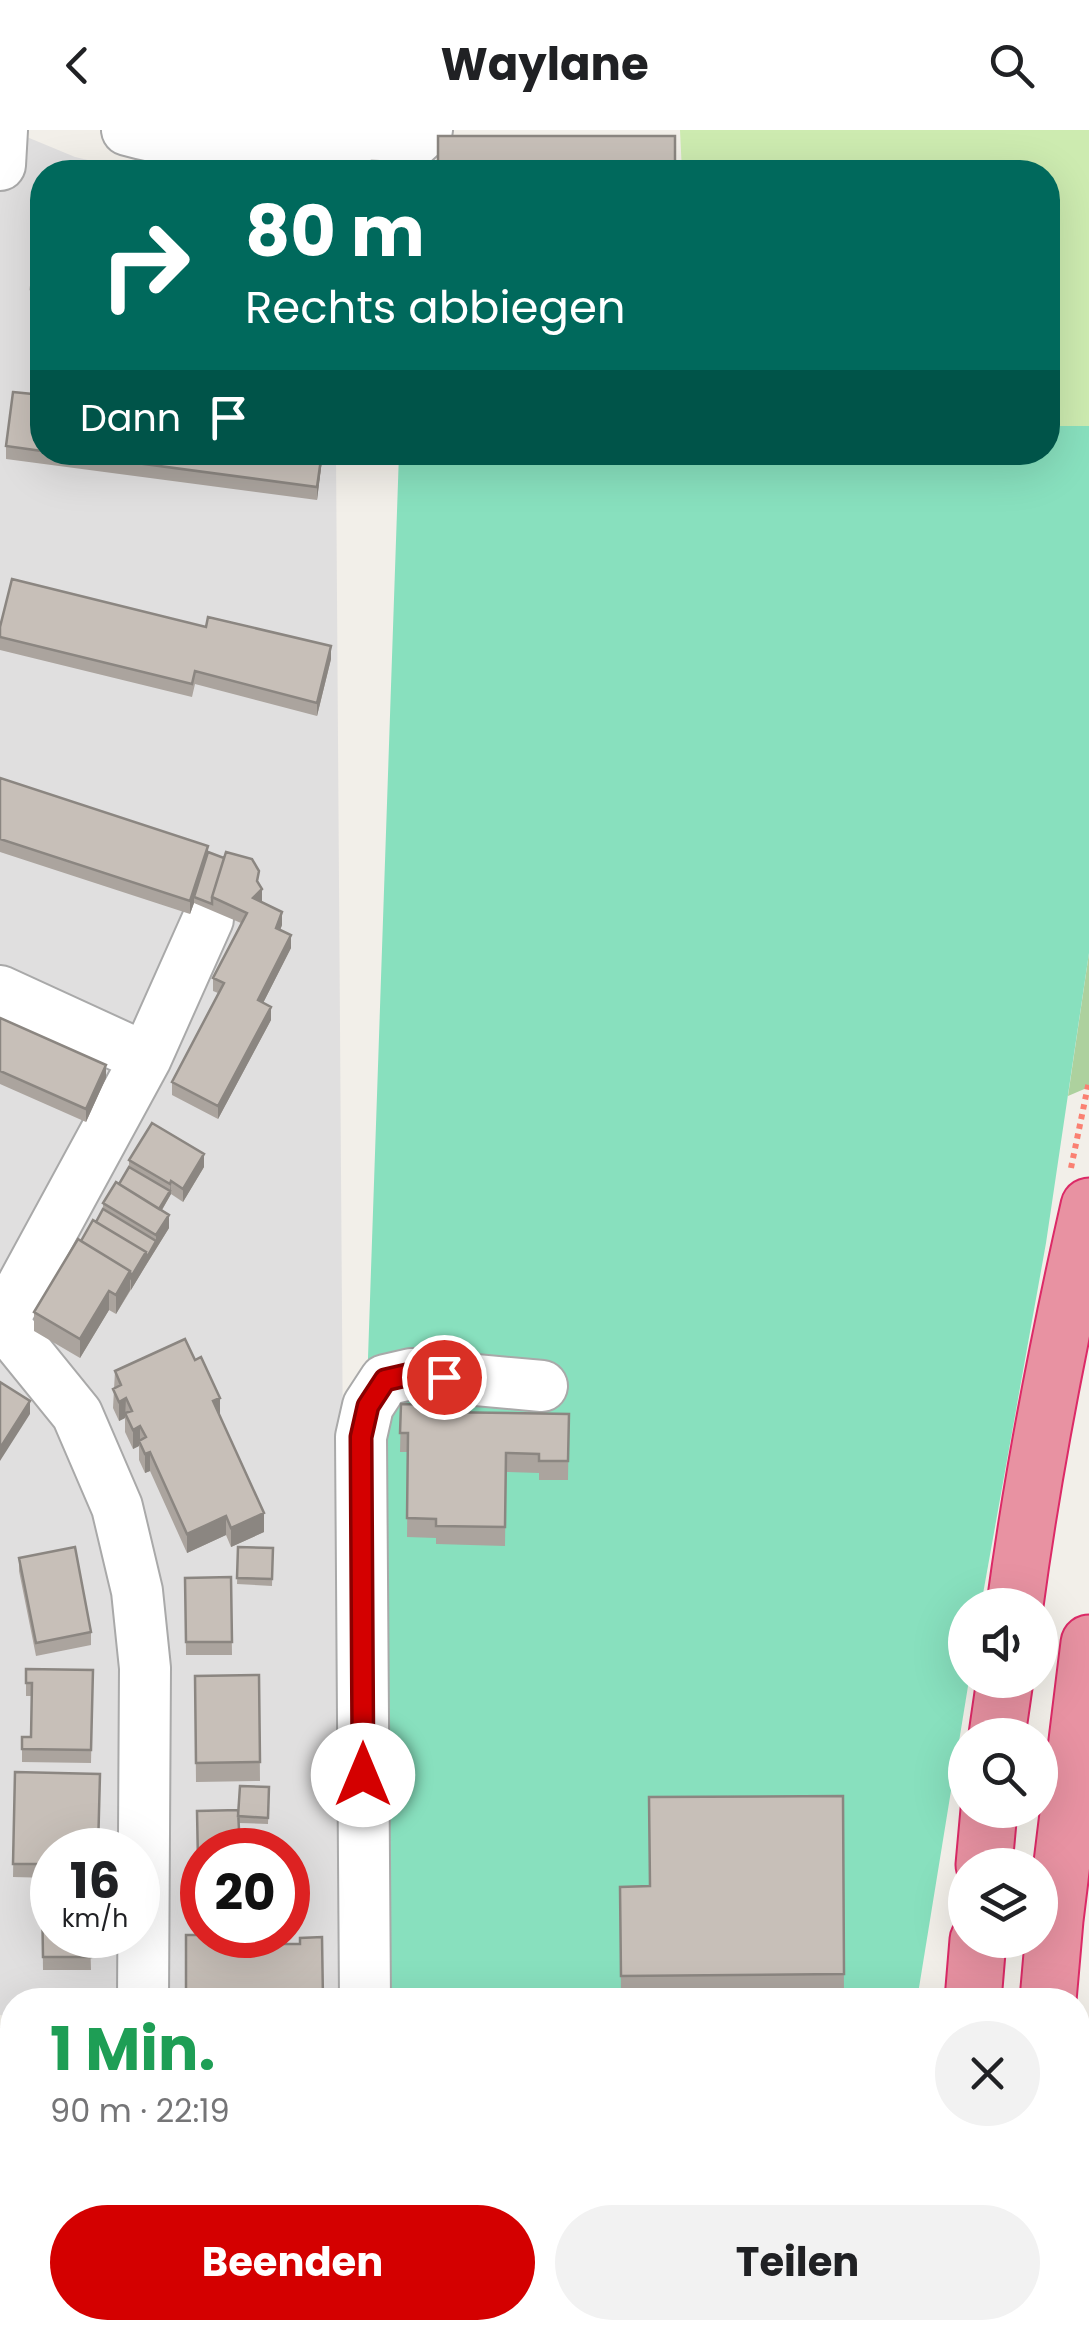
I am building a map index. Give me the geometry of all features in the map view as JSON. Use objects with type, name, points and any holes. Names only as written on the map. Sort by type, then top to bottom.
[{"type":"highway","points":[[1017,1588],[1089,1206]]},
{"type":"highway","points":[[1049,1988],[1089,1643]]},
{"type":"highway","points":[[974,1988],[976,1958]]},
{"type":"street","points":[[0,165],[2,130]]},
{"type":"street","points":[[127,130],[160,140],[384,152],[403,152],[427,130]]},
{"type":"street","points":[[144,1988],[145,1668],[137,1592],[117,1506],[77,1414],[2,1320],[18,1248],[146,1058],[208,918]]},
{"type":"street","points":[[0,991],[146,1058]]},
{"type":"street","points":[[365,1988],[361,1437],[368,1406],[385,1380],[411,1374],[542,1386]]},
{"type":"shaded area","points":[[0,130],[10,130],[88,160],[30,160],[30,465],[336,465],[343,1458],[338,1988],[0,1988]]},
{"type":"green space","points":[[680,130],[1089,130],[1089,426],[1060,426],[1060,160],[681,160]]},
{"type":"green space","points":[[1060,426],[1089,426],[1089,953],[1046,1243],[984,1588],[948,1588],[948,1698],[966,1698],[963,1718],[948,1718],[948,1809],[919,1988],[346,1988],[399,465],[1060,465]]},
{"type":"green space","points":[[1089,953],[1089,1087],[1068,1096]]},
{"type":"building","points":[[438,136],[675,136],[675,160],[438,160]]},
{"type":"building","points":[[13,392],[30,394],[30,449],[6,446]]},
{"type":"building","points":[[152,465],[320,465],[317,487]]},
{"type":"building","points":[[12,579],[206,627],[208,617],[331,646],[317,703],[195,671],[192,684],[0,637]]},
{"type":"building","points":[[0,778],[208,846],[190,901],[0,839]]},
{"type":"building","points":[[208,852],[224,858],[212,904],[194,897]]},
{"type":"building","points":[[226,852],[252,859],[262,889],[253,898],[282,912],[276,928],[291,935],[258,1000],[271,1007],[218,1106],[172,1082],[224,983],[213,978],[247,913],[212,897]]},
{"type":"building","points":[[0,1018],[106,1065],[86,1109],[0,1071]]},
{"type":"building","points":[[152,1123],[204,1154],[183,1189],[129,1160]]},
{"type":"building","points":[[129,1167],[170,1191],[159,1209],[119,1184]]},
{"type":"building","points":[[116,1182],[169,1215],[156,1235],[103,1203]]},
{"type":"building","points":[[103,1209],[156,1241],[146,1259],[146,1252],[96,1222]]},
{"type":"building","points":[[93,1220],[146,1252],[131,1277],[130,1271],[81,1241]]},
{"type":"building","points":[[78,1239],[130,1271],[116,1295],[109,1291],[80,1339],[34,1312]]},
{"type":"building","points":[[185,1339],[195,1360],[201,1357],[220,1398],[213,1401],[264,1513],[231,1528],[226,1516],[187,1534],[150,1452],[145,1454],[139,1441],[146,1437],[140,1426],[133,1430],[125,1413],[132,1411],[126,1398],[119,1402],[113,1389],[121,1385],[115,1371]]},
{"type":"building","points":[[0,1382],[30,1401],[0,1448]]},
{"type":"building","points":[[401,1404],[435,1405],[435,1412],[569,1414],[568,1461],[539,1461],[539,1454],[506,1453],[505,1527],[436,1526],[436,1519],[407,1518],[408,1433],[400,1433]]},
{"type":"building","points":[[75,1547],[91,1632],[36,1643],[19,1558]]},
{"type":"building","points":[[238,1547],[273,1548],[272,1579],[237,1578]]},
{"type":"building","points":[[231,1577],[232,1642],[186,1642],[185,1578]]},
{"type":"building","points":[[26,1669],[93,1670],[91,1750],[22,1749],[22,1737],[31,1737],[32,1683],[26,1683]]},
{"type":"building","points":[[259,1675],[260,1762],[196,1763],[195,1676]]},
{"type":"building","points":[[15,1772],[100,1774],[99,1828],[30,1828],[30,1864],[13,1864]]},
{"type":"building","points":[[240,1786],[269,1787],[268,1818],[238,1816]]},
{"type":"building","points":[[843,1796],[844,1974],[621,1976],[620,1887],[650,1886],[649,1797]]},
{"type":"building","points":[[238,1810],[239,1828],[197,1828],[197,1811]]},
{"type":"building","points":[[322,1937],[323,1988],[186,1988],[186,1958],[310,1958],[310,1938]]},
{"type":"route","points":[[363,1775],[361,1437],[368,1406],[385,1380],[411,1374],[444,1377]]}]
